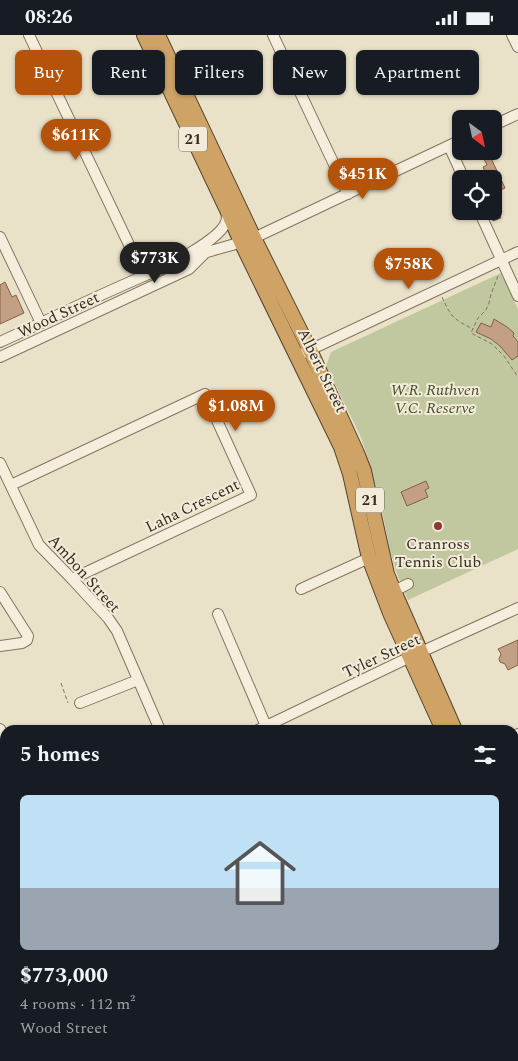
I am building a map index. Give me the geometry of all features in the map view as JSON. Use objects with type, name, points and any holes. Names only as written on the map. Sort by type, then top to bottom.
[{"type":"highway","name":"Albert Street","points":[[144,35],[175,86]]},
{"type":"highway","name":"Albert Street","points":[[158,35],[175,86]]},
{"type":"highway","name":"Albert Street","points":[[179,95],[227,210],[247,240],[310,350],[357,473],[387,573],[442,725]]},
{"type":"highway","name":"Albert Street","points":[[179,95],[247,240],[297,356],[341,447],[357,473],[369,558],[390,613],[416,655],[452,725]]},
{"type":"street","points":[[29,35],[144,276]]},
{"type":"street","points":[[273,35],[348,194]]},
{"type":"street","points":[[512,35],[518,47]]},
{"type":"street","points":[[502,121],[518,114]]},
{"type":"street","name":"Wood Street","points":[[0,342],[179,261],[247,240],[452,144]]},
{"type":"street","points":[[449,146],[460,170]]},
{"type":"street","points":[[179,261],[223,228],[227,210]]},
{"type":"street","points":[[483,220],[501,265],[518,296]]},
{"type":"street","points":[[0,237],[41,323]]},
{"type":"street","name":"Wood Street","points":[[0,357],[189,269],[205,252]]},
{"type":"street","points":[[297,356],[438,290],[501,265],[518,252]]},
{"type":"street","name":"Laha Crescent","points":[[11,485],[205,395],[251,495],[72,579]]},
{"type":"street","name":"Ambon Street","points":[[0,463],[39,545],[72,579],[117,631],[158,725]]},
{"type":"street","points":[[301,589],[369,558]]},
{"type":"street","points":[[394,591],[408,584]]},
{"type":"street","points":[[0,592],[28,636],[27,640],[22,643],[0,646]]},
{"type":"street","name":"Tyler Street","points":[[268,725],[518,608]]},
{"type":"street","points":[[218,614],[261,725]]},
{"type":"street","points":[[80,703],[138,680]]},
{"type":"path","points":[[501,265],[486,310],[478,318],[471,333],[492,344],[504,356],[518,377]]},
{"type":"path","points":[[438,290],[454,318],[473,329]]},
{"type":"path","points":[[61,683],[68,703]]},
{"type":"green space","name":"W.R. Ruthven V.C. Reserve","points":[[501,273],[518,309],[518,549],[408,600],[397,574],[390,550],[378,492],[366,452],[360,435],[326,366],[331,352]]},
{"type":"building","points":[[484,160],[492,160],[497,170],[484,170],[483,167],[487,165]]},
{"type":"building","points":[[5,282],[12,297],[16,295],[24,313],[0,324],[0,285]]},
{"type":"building","points":[[494,319],[514,333],[513,336],[518,342],[518,356],[512,360],[491,339],[476,332],[481,323],[491,327]]},
{"type":"building","points":[[426,481],[429,488],[425,490],[428,497],[407,506],[401,492]]},
{"type":"building","points":[[518,640],[518,665],[508,670],[505,664],[500,662],[501,654],[498,649]]},
{"type":"place","name":"Cranross Tennis Club","points":[[438,526]]}]
